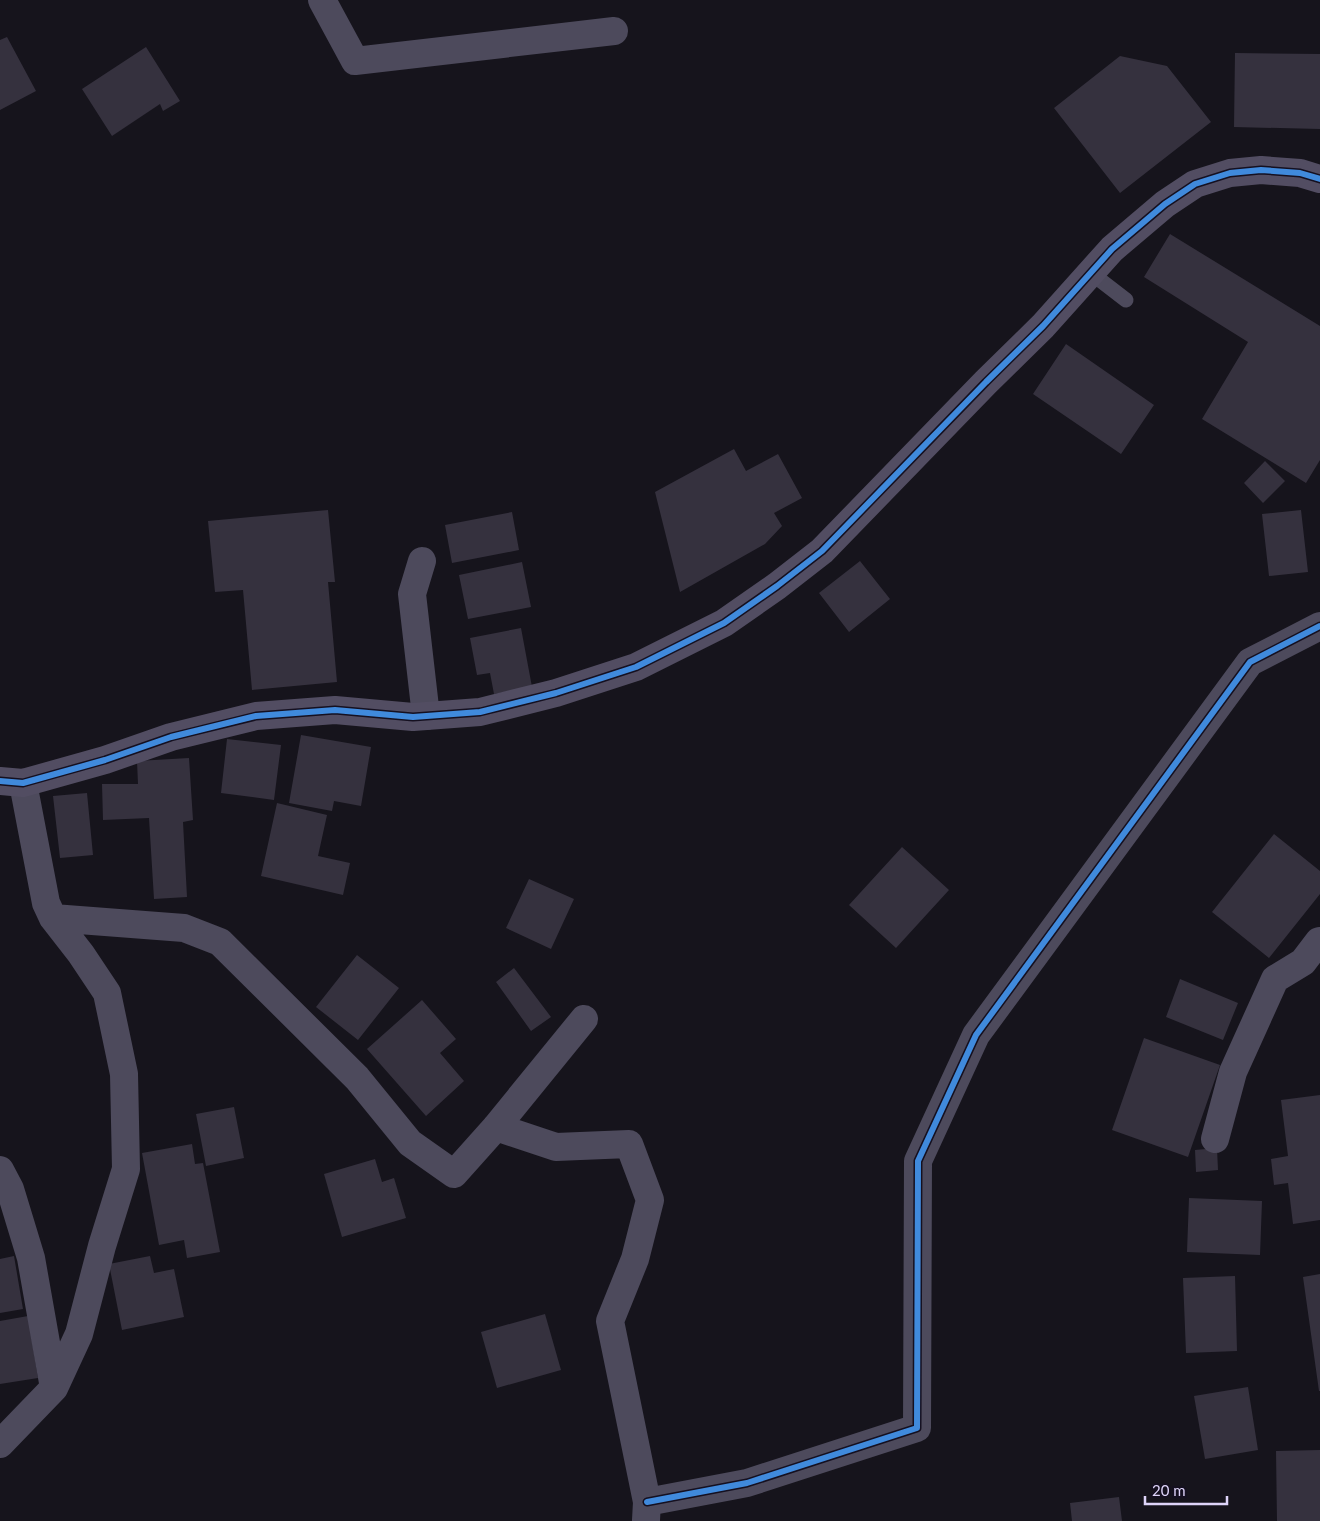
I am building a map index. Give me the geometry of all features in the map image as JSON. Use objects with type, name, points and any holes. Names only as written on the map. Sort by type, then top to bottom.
[{"type":"street","points":[[322,0],[355,61],[614,31]]},
{"type":"street","points":[[0,1444],[54,1388],[79,1334],[102,1246],[126,1169],[124,1074],[107,993],[81,954],[53,918],[46,903],[11,782],[105,760],[171,737],[256,716],[335,710],[413,717],[480,712],[556,694],[636,667],[724,623],[777,586],[822,551],[1043,326],[1112,249],[1158,210],[1195,184],[1230,173],[1261,170],[1300,173],[1320,179]]},
{"type":"street","points":[[422,561],[412,594],[426,716]]},
{"type":"street","points":[[496,1127],[556,1147],[629,1144],[650,1200],[635,1259],[610,1321],[646,1511],[747,1483],[917,1428],[918,1161],[976,1035],[1250,662],[1320,626]]},
{"type":"street","points":[[53,918],[184,928],[220,942],[357,1078],[410,1143],[454,1174],[496,1127],[584,1019]]},
{"type":"street","points":[[1215,1140],[1234,1072],[1275,979],[1303,962],[1320,941]]},
{"type":"street","points":[[0,1170],[10,1189],[31,1258],[54,1388]]},
{"type":"lane","points":[[1091,273],[1126,300]]},
{"type":"building","points":[[7,37],[36,91],[0,110],[0,40]]},
{"type":"building","points":[[146,47],[180,101],[163,111],[160,104],[112,136],[82,89]]},
{"type":"building","points":[[1235,53],[1320,54],[1320,129],[1234,127]]},
{"type":"building","points":[[1120,56],[1167,66],[1211,122],[1120,193],[1054,108]]},
{"type":"building","points":[[1170,234],[1320,326],[1320,460],[1306,483],[1202,419],[1248,342],[1144,277]]},
{"type":"building","points":[[1066,344],[1154,405],[1121,454],[1033,394]]},
{"type":"building","points":[[734,449],[746,471],[778,454],[802,498],[774,513],[782,526],[765,544],[680,592],[655,492]]},
{"type":"building","points":[[1265,461],[1285,481],[1263,503],[1244,483]]},
{"type":"building","points":[[328,510],[335,582],[328,582],[337,682],[252,690],[243,590],[215,592],[208,521]]},
{"type":"building","points":[[1301,510],[1308,572],[1269,576],[1262,514]]},
{"type":"building","points":[[512,512],[519,550],[452,563],[445,525]]},
{"type":"building","points":[[860,561],[890,599],[849,632],[819,593]]},
{"type":"building","points":[[522,562],[531,607],[468,619],[459,575]]},
{"type":"building","points":[[521,628],[532,687],[494,694],[490,673],[477,675],[470,638]]},
{"type":"building","points":[[301,735],[371,747],[361,806],[334,801],[332,811],[289,803]]},
{"type":"building","points":[[227,739],[281,745],[274,800],[221,793]]},
{"type":"building","points":[[189,758],[193,820],[183,822],[187,897],[154,899],[149,818],[103,820],[102,784],[138,784],[137,761]]},
{"type":"building","points":[[87,793],[93,855],[60,858],[53,796]]},
{"type":"building","points":[[277,803],[327,815],[318,856],[350,863],[343,895],[261,876]]},
{"type":"building","points":[[1274,834],[1320,871],[1320,894],[1269,958],[1212,912]]},
{"type":"building","points":[[902,847],[949,890],[896,948],[849,905]]},
{"type":"building","points":[[529,879],[574,899],[551,949],[506,928]]},
{"type":"building","points":[[357,955],[399,988],[358,1040],[316,1007]]},
{"type":"building","points":[[514,968],[551,1017],[531,1031],[496,982]]},
{"type":"building","points":[[1180,979],[1238,1003],[1223,1040],[1166,1017]]},
{"type":"building","points":[[422,1000],[456,1039],[440,1053],[464,1081],[426,1116],[367,1049]]},
{"type":"building","points":[[1144,1038],[1220,1065],[1188,1157],[1112,1130]]},
{"type":"building","points":[[1320,1095],[1320,1220],[1293,1224],[1288,1183],[1274,1185],[1271,1159],[1288,1156],[1281,1100]]},
{"type":"building","points":[[234,1107],[244,1158],[206,1166],[196,1114]]},
{"type":"building","points":[[192,1144],[195,1164],[203,1163],[220,1252],[187,1258],[184,1240],[159,1245],[142,1153]]},
{"type":"building","points":[[1217,1148],[1218,1170],[1196,1172],[1195,1150]]},
{"type":"building","points":[[375,1159],[382,1182],[394,1178],[406,1218],[342,1237],[324,1174]]},
{"type":"building","points":[[1189,1198],[1262,1201],[1260,1255],[1187,1252]]},
{"type":"building","points":[[14,1256],[23,1309],[0,1313],[0,1259]]},
{"type":"building","points":[[150,1256],[154,1273],[174,1269],[184,1317],[122,1330],[109,1264]]},
{"type":"building","points":[[1320,1274],[1320,1391],[1319,1391],[1303,1277]]},
{"type":"building","points":[[1235,1276],[1237,1351],[1186,1353],[1183,1278]]},
{"type":"building","points":[[545,1314],[561,1370],[497,1388],[481,1332]]},
{"type":"building","points":[[28,1316],[38,1378],[0,1384],[0,1321]]},
{"type":"building","points":[[1248,1387],[1258,1450],[1205,1459],[1194,1396]]},
{"type":"building","points":[[1320,1450],[1320,1521],[1277,1521],[1276,1451]]},
{"type":"building","points":[[1119,1497],[1122,1521],[1072,1521],[1070,1503]]},
{"type":"cycle path","points":[[0,781],[23,783],[105,760],[171,737],[256,716],[335,710],[413,717],[480,712],[556,693],[636,667],[724,623],[777,586],[822,551],[1043,326],[1112,249],[1165,204],[1195,184],[1230,173],[1261,170],[1300,173],[1320,179]]},
{"type":"cycle path","points":[[647,1502],[747,1483],[917,1428],[918,1161],[976,1035],[1250,662],[1320,626]]}]
